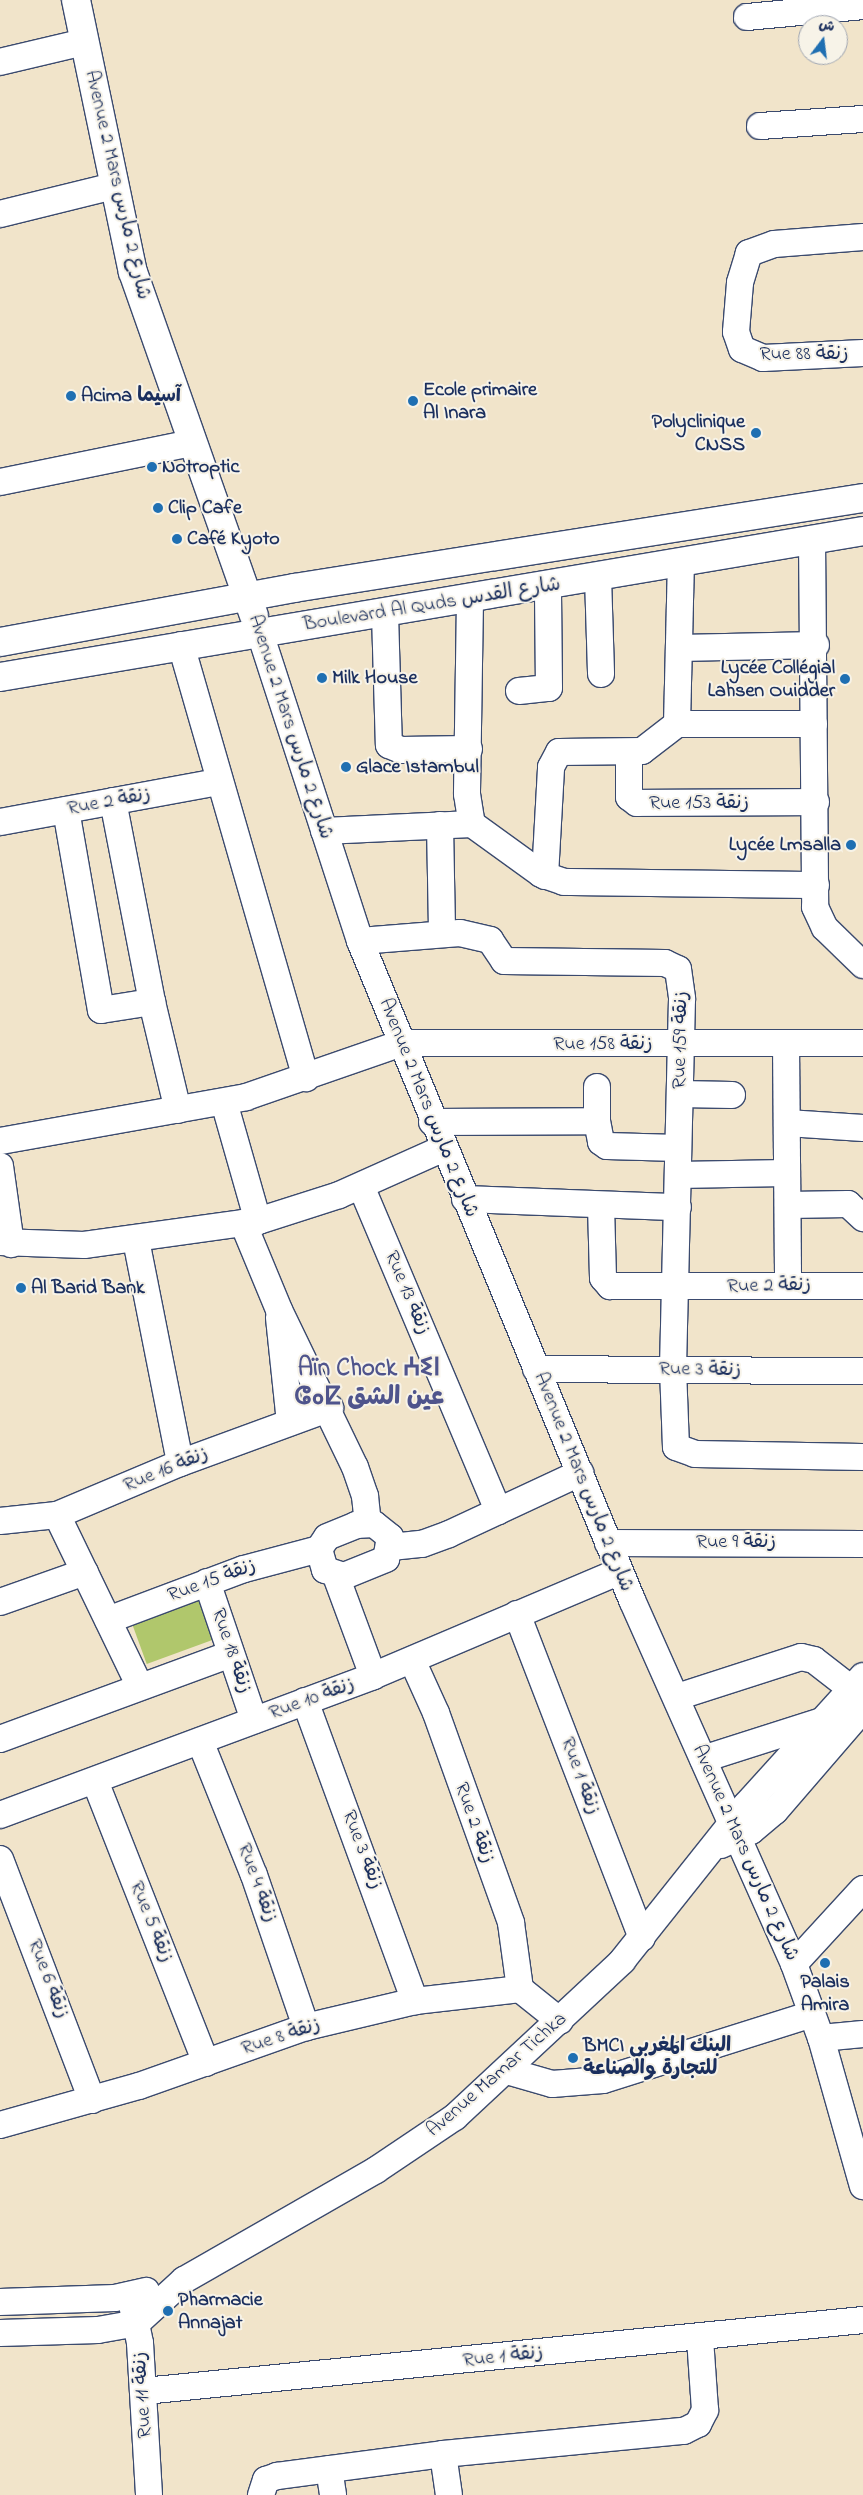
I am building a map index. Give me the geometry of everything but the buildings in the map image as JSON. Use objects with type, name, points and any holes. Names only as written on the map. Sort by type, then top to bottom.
[{"type":"main road","name":"Avenue 2 Mars شارع 2 مارس","points":[[76,0],[133,272],[191,444],[249,597],[260,633]]},
{"type":"main road","name":"Boulevard Al Quds شارع القدس","points":[[0,642],[249,597],[863,498]]},
{"type":"main road","name":"Boulevard Al Quds شارع القدس","points":[[0,678],[181,645],[548,587],[863,531]]},
{"type":"street","points":[[747,17],[863,6]]},
{"type":"street","points":[[0,62],[84,42]]},
{"type":"street","points":[[760,126],[863,119]]},
{"type":"street","points":[[0,214],[114,186]]},
{"type":"street","name":"Rue 88 زنقة","points":[[863,237],[774,244],[749,252],[737,325],[739,344],[755,356],[863,353]]},
{"type":"street","points":[[0,482],[191,444]]},
{"type":"street","points":[[812,539],[816,645],[814,724],[816,885],[820,922],[863,964]]},
{"type":"street","points":[[677,724],[681,648],[681,562]]},
{"type":"street","points":[[598,577],[601,674]]},
{"type":"street","points":[[519,691],[549,688],[548,587]]},
{"type":"street","points":[[470,600],[467,794],[472,824]]},
{"type":"street","points":[[385,614],[389,745],[401,750],[469,749]]},
{"type":"street","name":"Avenue 2 Mars شارع 2 مارس","points":[[260,633],[360,941],[402,1043],[442,1149],[465,1199],[608,1543],[703,1760],[728,1837],[794,1964],[821,2038],[863,2186]]},
{"type":"street","points":[[181,645],[218,782],[306,1078]]},
{"type":"street","points":[[681,648],[816,645]]},
{"type":"street","points":[[545,876],[554,757],[566,750],[629,752],[654,744],[677,724],[814,724]]},
{"type":"street","name":"Rue 153 زنقة","points":[[629,752],[629,797],[637,803],[816,802]]},
{"type":"street","name":"Rue 2 زنقة","points":[[0,822],[218,782]]},
{"type":"street","points":[[114,801],[152,1002],[178,1110]]},
{"type":"street","points":[[66,810],[101,1010],[152,1002]]},
{"type":"street","points":[[324,831],[472,824],[545,876],[573,882],[816,885]]},
{"type":"street","points":[[440,825],[442,933]]},
{"type":"street","name":"Rue 159 زنقة","points":[[360,941],[442,933],[487,938],[499,958],[514,963],[673,965],[681,977],[678,1207],[673,1369],[676,1447],[695,1454],[863,1457]]},
{"type":"street","points":[[0,1141],[224,1102],[306,1078],[402,1043]]},
{"type":"street","name":"Rue 158 زنقة","points":[[402,1043],[863,1044]]},
{"type":"street","points":[[786,1044],[788,1286]]},
{"type":"street","points":[[597,1087],[597,1121],[601,1142],[607,1146],[678,1148]]},
{"type":"street","points":[[680,1094],[732,1096]]},
{"type":"street","points":[[224,1102],[251,1222],[279,1310],[330,1408],[364,1489],[368,1524]]},
{"type":"street","points":[[432,1122],[597,1121]]},
{"type":"street","points":[[787,1123],[863,1128]]},
{"type":"street","points":[[0,1166],[5,1243],[65,1247],[136,1240],[251,1222],[361,1186],[442,1149]]},
{"type":"street","points":[[678,1175],[786,1173]]},
{"type":"street","name":"Rue 13 زنقة","points":[[361,1186],[498,1511]]},
{"type":"street","points":[[465,1199],[601,1206],[678,1207]]},
{"type":"street","points":[[788,1205],[848,1204],[863,1218]]},
{"type":"street","name":"Rue 2 زنقة","points":[[601,1206],[606,1284],[675,1287],[863,1286]]},
{"type":"street","points":[[136,1240],[180,1463]]},
{"type":"street","points":[[279,1310],[290,1422]]},
{"type":"street","name":"Rue 3 زنقة","points":[[536,1369],[863,1372]]},
{"type":"street","name":"Rue 16 زنقة","points":[[0,1521],[57,1515],[180,1463],[330,1408]]},
{"type":"street","points":[[336,1576],[379,1564],[391,1547],[434,1540],[580,1473]]},
{"type":"street","points":[[57,1515],[139,1685]]},
{"type":"street","points":[[373,1676],[336,1576],[321,1564],[319,1549],[332,1534],[368,1524],[386,1531],[391,1547]]},
{"type":"street","name":"Rue 9 زنقة","points":[[608,1543],[863,1544]]},
{"type":"street","name":"Rue 15 زنقة","points":[[108,1620],[207,1582],[319,1549]]},
{"type":"street","name":"Rue 10 زنقة","points":[[0,1815],[373,1676],[620,1571]]},
{"type":"street","points":[[0,1602],[85,1572]]},
{"type":"street","name":"Rue 18 زنقة","points":[[207,1582],[254,1720]]},
{"type":"street","name":"Rue 1 زنقة","points":[[518,1614],[642,1938]]},
{"type":"street","points":[[0,1739],[139,1685],[231,1654]]},
{"type":"street","points":[[677,1698],[797,1657],[814,1660],[860,1693]]},
{"type":"street","name":"Rue 2 زنقة","points":[[412,1660],[436,1712],[505,1906],[518,1952],[520,1990]]},
{"type":"street","points":[[728,1837],[822,1721],[860,1693]]},
{"type":"street","points":[[728,1837],[775,1810],[860,1693]]},
{"type":"street","name":"Rue 3 زنقة","points":[[305,1701],[415,2001]]},
{"type":"street","points":[[703,1760],[822,1721]]},
{"type":"street","name":"Rue 4 زنقة","points":[[200,1741],[254,1875],[306,2027]]},
{"type":"street","name":"Rue 5 زنقة","points":[[95,1781],[206,2063]]},
{"type":"street","name":"Avenue Mamar Tichka","points":[[137,2322],[184,2280],[404,2153],[454,2117],[507,2071],[642,1938],[728,1837]]},
{"type":"street","name":"Rue 6 زنقة","points":[[0,1859],[10,1911],[92,2100]]},
{"type":"street","points":[[794,1964],[853,1912],[863,1889]]},
{"type":"street","points":[[520,1990],[560,2020]]},
{"type":"street","name":"Rue 8 زنقة","points":[[0,2125],[92,2100],[206,2063],[306,2027],[415,2001],[520,1990]]},
{"type":"street","points":[[507,2071],[552,2084],[603,2080],[812,2014]]},
{"type":"street","points":[[821,2038],[863,2034]]},
{"type":"street","name":"Avenue Mamar Tichka","points":[[0,2302],[130,2295],[184,2280]]},
{"type":"street","name":"Rue 11 زنقة","points":[[130,2295],[137,2322],[144,2391],[149,2495]]},
{"type":"street","name":"Rue 1 زنقة","points":[[144,2391],[700,2338],[863,2320]]},
{"type":"street","points":[[0,2334],[98,2330],[137,2322]]},
{"type":"street","points":[[262,2490],[277,2476],[443,2454],[692,2428],[705,2410],[700,2338]]},
{"type":"street","points":[[443,2454],[449,2495]]},
{"type":"street","points":[[329,2469],[333,2495]]},
{"type":"green space","points":[[199,1597],[214,1639],[147,1664],[131,1622]]},
{"type":"place","name":"Acima آسيما","points":[[71,396]]},
{"type":"place","name":"Ecole primaire Al Inara","points":[[413,401]]},
{"type":"place","name":"Polyclinique CNSS","points":[[756,433]]},
{"type":"place","name":"Notroptic","points":[[152,467]]},
{"type":"place","name":"Clip Cafe","points":[[158,508]]},
{"type":"place","name":"Café Kyoto","points":[[177,539]]},
{"type":"place","name":"Milk House","points":[[322,678]]},
{"type":"place","name":"Lycée Collégial Lahsen Ouidder","points":[[845,679]]},
{"type":"place","name":"Glace Istambul","points":[[346,767]]},
{"type":"place","name":"Lycée Lmsalla","points":[[851,845]]},
{"type":"place","name":"Al Barid Bank","points":[[21,1288]]},
{"type":"place","name":"Palais Amira","points":[[825,1963]]},
{"type":"place","name":"BMCI البنك المغربي للتجارة والصناعة","points":[[573,2058]]},
{"type":"place","name":"Pharmacie Annajat","points":[[168,2311]]},
{"type":"district","name":"Aïn Chock ⵄⵉⵏ ⵛⴰⵇ عين الشق","points":[[369,1384]]}]
